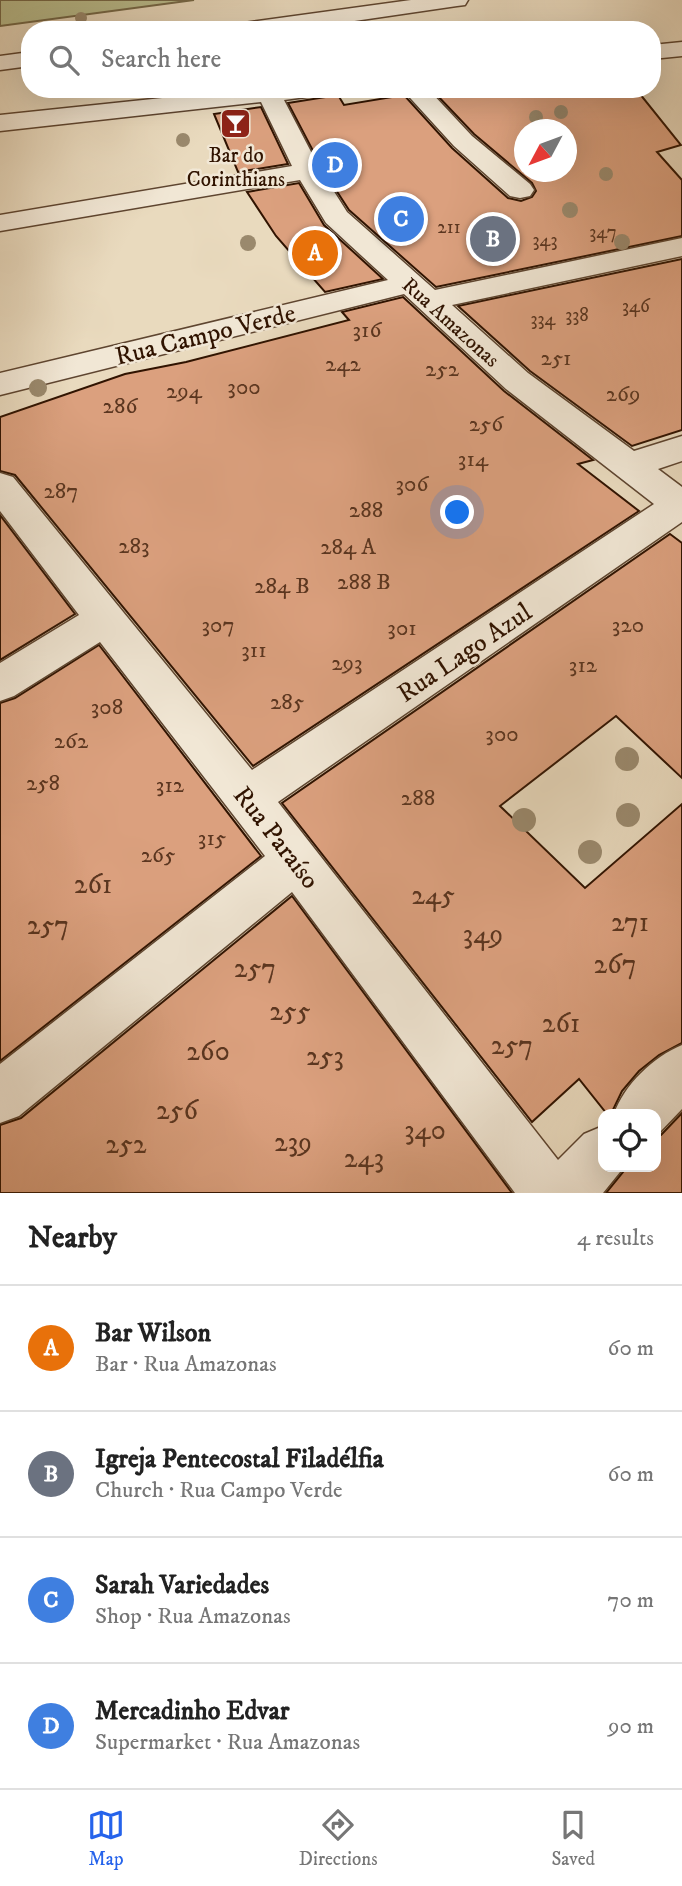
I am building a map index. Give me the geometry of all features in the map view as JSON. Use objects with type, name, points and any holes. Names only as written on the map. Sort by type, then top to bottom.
[{"type":"street","points":[[308,21],[457,0]]},
{"type":"street","points":[[661,51],[682,49]]},
{"type":"street","points":[[0,63],[21,60]]},
{"type":"street","points":[[0,123],[232,98]]},
{"type":"street","name":"Rua Amazonas","points":[[271,98],[307,171],[336,217],[517,381],[681,506]]},
{"type":"street","points":[[422,98],[463,141],[520,190]]},
{"type":"street","points":[[0,223],[307,171]]},
{"type":"street","name":"Rua Campo Verde","points":[[0,384],[418,293],[682,247]]},
{"type":"street","points":[[629,466],[682,448]]},
{"type":"street","name":"Rua Paraíso","points":[[0,486],[296,860],[549,1193]]},
{"type":"street","name":"Rua Lago Azul","points":[[247,798],[681,506]]},
{"type":"street","points":[[0,684],[105,619]]},
{"type":"street","points":[[0,1097],[296,860]]},
{"type":"street","points":[[645,1109],[682,1071]]},
{"type":"street","points":[[565,1193],[598,1158]]},
{"type":"green space","points":[[0,0],[194,0],[21,21],[21,23],[0,26]]},
{"type":"building","points":[[340,98],[344,105],[386,98],[407,98],[452,148],[508,198],[521,201],[532,197],[536,191],[531,182],[577,182],[577,119],[514,119],[514,168],[474,134],[440,98],[643,98],[681,145],[657,152],[682,180],[682,236],[436,287],[349,210],[323,170],[288,103]]},
{"type":"building","points":[[261,107],[288,164],[238,172],[214,114]]},
{"type":"building","points":[[299,183],[324,225],[383,279],[325,292],[276,236],[247,192]]},
{"type":"building","points":[[682,259],[682,430],[632,446],[530,371],[458,306]]},
{"type":"building","points":[[403,297],[504,391],[593,460],[578,464],[639,511],[253,766],[15,475],[0,471],[0,417],[125,374],[186,362],[349,320],[342,312]]},
{"type":"building","points":[[0,515],[75,614],[0,660]]},
{"type":"building","points":[[670,534],[682,543],[682,778],[616,716],[500,806],[585,888],[682,804],[682,1043],[659,1055],[639,1071],[622,1091],[613,1109],[603,1109],[579,1079],[532,1122],[282,803]]},
{"type":"building","points":[[99,645],[261,856],[0,1061],[0,703],[15,698]]},
{"type":"building","points":[[292,896],[512,1193],[0,1193],[0,1125],[21,1118]]},
{"type":"building","points":[[682,1113],[682,1193],[606,1193],[623,1172],[661,1172],[661,1135]]},
{"type":"place","name":"Bar do Corinthians","points":[[236,123]]},
{"type":"place","name":"Mercadinho Edvar","points":[[335,165]]},
{"type":"place","name":"Sarah Variedades","points":[[401,219]]},
{"type":"place","name":"Igreja Pentecostal Filadélfia","points":[[493,239]]},
{"type":"place","name":"Bar Wilson","points":[[315,253]]}]
